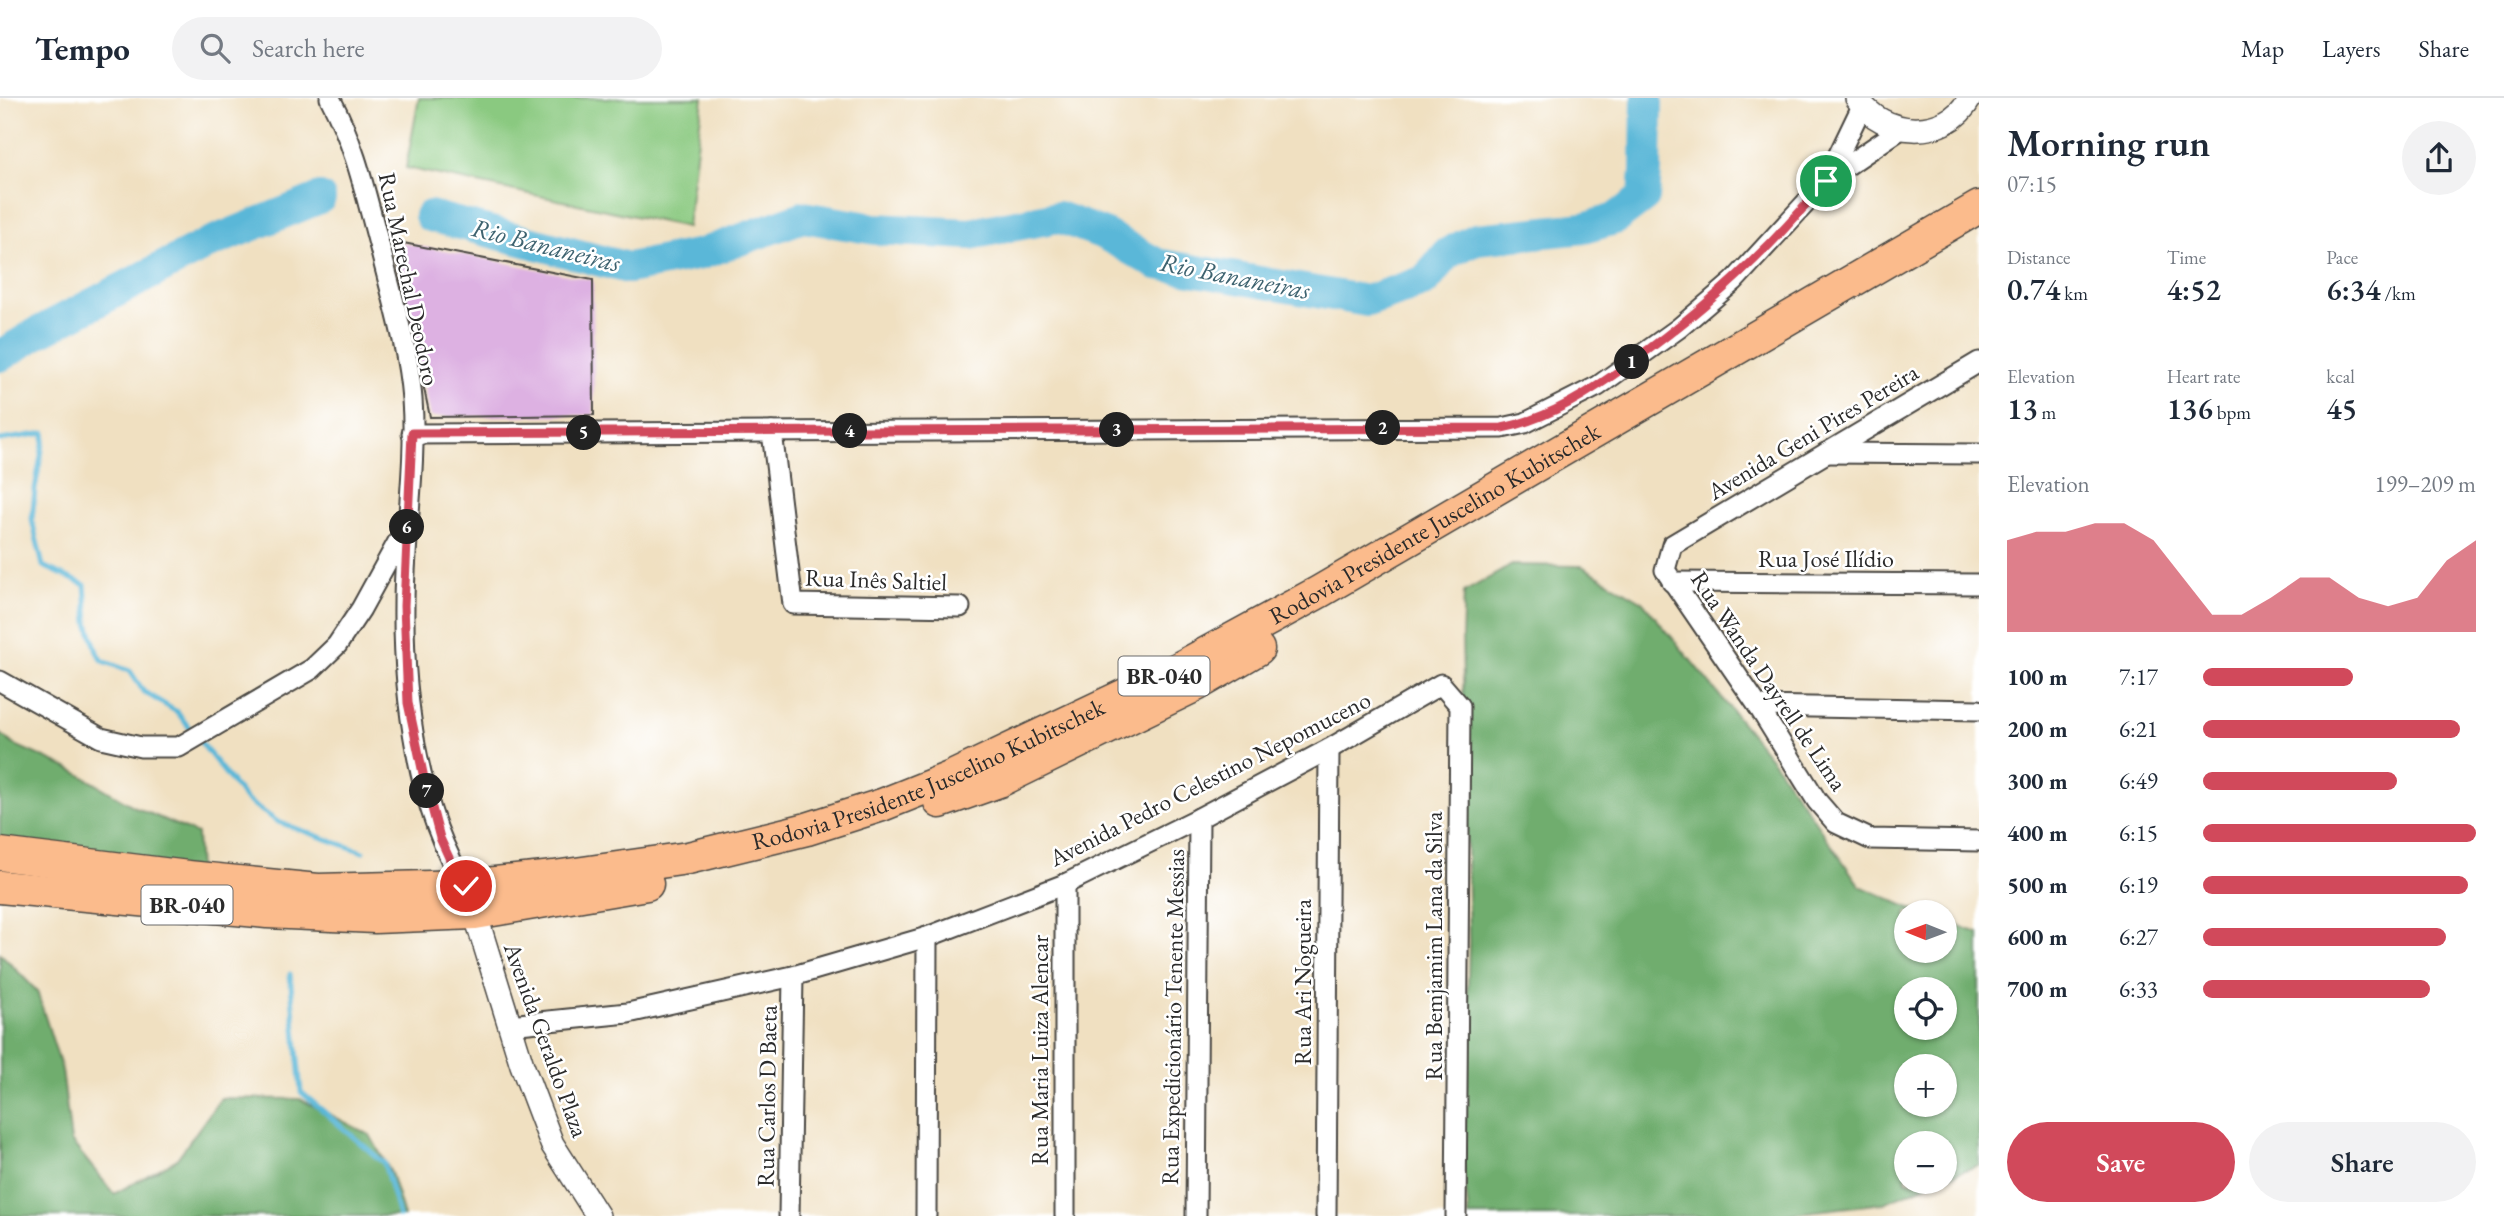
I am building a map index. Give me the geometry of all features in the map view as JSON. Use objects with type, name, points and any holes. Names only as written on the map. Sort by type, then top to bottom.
[{"type":"highway","name":"Rodovia Presidente Juscelino Kubitschek","points":[[0,887],[267,912],[375,917],[470,900],[554,877],[688,858],[807,829],[882,805],[952,777],[1161,678],[1319,592],[1979,207]]},
{"type":"highway","name":"Rodovia Presidente Juscelino Kubitschek","points":[[0,854],[318,890],[470,900],[593,894],[696,874],[920,809],[999,781],[1198,684],[1979,228]]},
{"type":"street","name":"Rua Marechal Deodoro","points":[[330,98],[355,151],[365,184],[405,355],[412,399],[404,606],[408,703],[440,838],[470,900]]},
{"type":"street","points":[[1952,118],[1970,98]]},
{"type":"street","points":[[1826,181],[1860,102],[1880,121],[1900,129],[1927,128],[1979,104]]},
{"type":"street","points":[[412,433],[1502,428],[1520,425],[1598,386],[1679,328],[1734,281],[1826,181],[1900,129]]},
{"type":"street","name":"Avenida Geni Pires Pereira","points":[[1672,545],[1979,362]]},
{"type":"street","name":"Rua Inês Saltiel","points":[[772,432],[793,604],[960,607]]},
{"type":"street","points":[[1826,453],[1979,454]]},
{"type":"street","points":[[0,681],[101,738],[141,747],[178,747],[312,669],[337,645],[361,609],[408,524]]},
{"type":"street","name":"Rua Wanda Dayrell de Lima","points":[[1672,545],[1665,570],[1672,582],[1758,706],[1817,802],[1836,822],[1870,839],[1979,841]]},
{"type":"street","name":"Rua José Ilídio","points":[[1672,582],[1979,584]]},
{"type":"street","name":"Avenida Pedro Celestino Nepomuceno","points":[[509,1025],[628,1013],[793,976],[926,936],[1065,884],[1199,818],[1441,684]]},
{"type":"street","name":"Rua Bemjamim Lana da Silva","points":[[1441,684],[1460,706],[1456,1216]]},
{"type":"street","points":[[1758,706],[1979,710]]},
{"type":"street","name":"Rua Ari Nogueira","points":[[1326,1216],[1329,748]]},
{"type":"street","name":"Rua Expedicionário Tenente Messias","points":[[1196,1216],[1199,818]]},
{"type":"street","name":"Rua Maria Luiza Alencar","points":[[1065,884],[1065,1216]]},
{"type":"street","name":"Avenida Geraldo Plaza","points":[[470,900],[509,1025],[552,1144],[598,1216]]},
{"type":"street","points":[[926,936],[926,1216]]},
{"type":"street","name":"Rua Carlos D Baeta","points":[[789,1216],[793,976]]},
{"type":"green space","points":[[419,98],[703,98],[687,227],[406,168]]},
{"type":"green space","points":[[1512,565],[1582,566],[1643,602],[1774,762],[1860,886],[1894,901],[1894,963],[1957,963],[1957,925],[1979,933],[1979,1165],[1957,1173],[1957,1131],[1894,1131],[1894,1194],[1905,1194],[1884,1203],[1773,1216],[1469,1216],[1463,1163],[1469,942],[1462,636],[1464,592]]},
{"type":"green space","points":[[0,733],[13,744],[74,771],[135,807],[197,834],[199,872],[0,847]]},
{"type":"green space","points":[[0,953],[37,991],[62,1070],[71,1141],[114,1194],[176,1160],[221,1098],[300,1099],[370,1135],[391,1173],[404,1216],[0,1216]]},
{"type":"building","points":[[393,241],[593,280],[594,415],[430,417]]},
{"type":"waterway","name":"Rio Bananeiras","points":[[430,216],[628,268],[701,254],[803,217],[875,229],[970,234],[1058,217],[1104,234],[1157,264],[1367,301],[1425,281],[1448,253],[1476,239],[1584,228],[1615,219],[1644,197],[1647,98]]},
{"type":"waterway","name":"Rio Bananeiras","points":[[0,356],[39,332],[209,243],[320,198]]},
{"type":"waterway","points":[[0,440],[45,433],[32,520],[43,566],[85,585],[88,623],[97,652],[103,661],[130,671],[144,692],[177,712],[245,799],[278,822],[363,852]]},
{"type":"waterway","points":[[290,974],[301,1092],[384,1163],[399,1216]]},
{"type":"route","points":[[466,886],[440,838],[408,703],[404,606],[412,433],[1502,428],[1520,425],[1598,386],[1679,328],[1734,281],[1826,181]]}]
